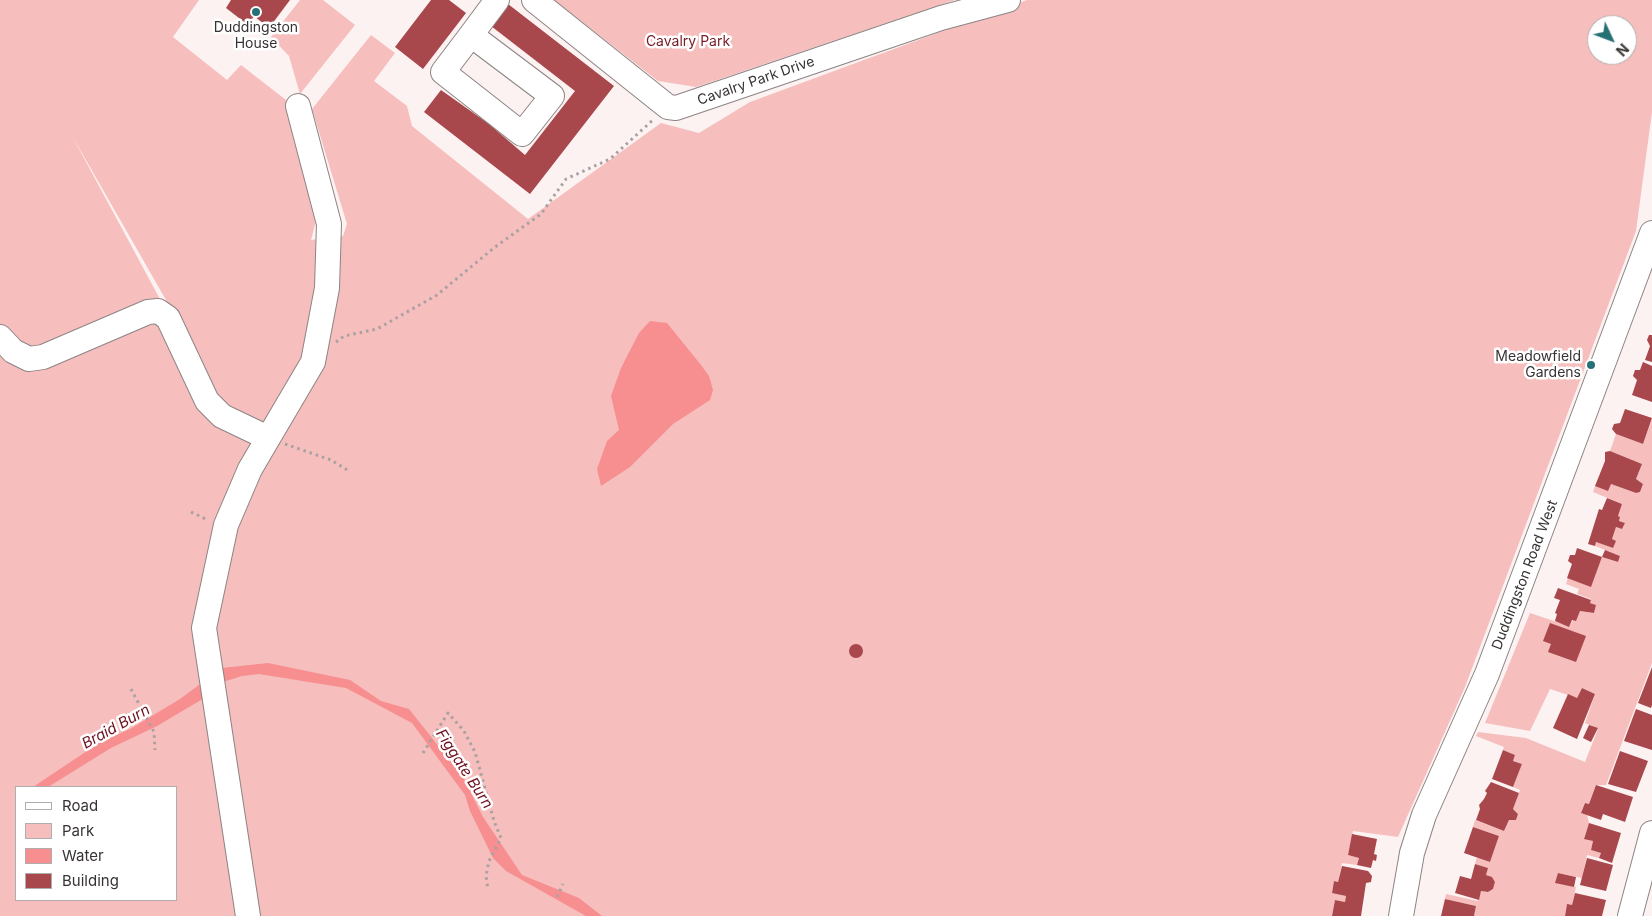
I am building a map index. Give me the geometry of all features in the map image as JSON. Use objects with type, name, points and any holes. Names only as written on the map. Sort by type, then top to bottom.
[{"type":"street","points":[[470,35],[497,0]]},
{"type":"street","points":[[534,0],[668,107]]},
{"type":"street","name":"Cavalry Park Drive","points":[[668,107],[676,108],[941,18],[1008,0]]},
{"type":"street","points":[[248,916],[204,628],[226,525],[250,469],[313,362],[327,288],[329,224],[298,106]]},
{"type":"street","name":"Duddingston Road West","points":[[1401,916],[1412,853],[1424,814],[1487,674],[1652,233]]},
{"type":"street","points":[[0,337],[13,351],[29,359],[43,357],[148,312],[158,311],[168,318],[207,401],[222,416],[268,438]]},
{"type":"street","points":[[1630,916],[1652,833]]},
{"type":"path","points":[[313,362],[344,336],[377,330],[437,295],[495,246],[541,214],[566,179],[610,159],[668,107]]},
{"type":"path","points":[[268,438],[331,460],[348,471]]},
{"type":"path","points":[[131,689],[154,732],[156,750]]},
{"type":"path","points":[[423,753],[448,713],[464,731],[475,752],[494,821],[501,838],[489,861],[486,876],[488,890]]},
{"type":"path","points":[[556,897],[563,884]]},
{"type":"green space","points":[[0,0],[199,0],[173,37],[227,80],[241,65],[286,100],[286,110],[317,217],[311,240],[343,236],[347,224],[312,109],[371,35],[395,53],[374,81],[407,106],[412,126],[528,219],[661,123],[699,133],[750,102],[1027,0],[1652,0],[1652,112],[1636,231],[1465,687],[1398,837],[1353,831],[1348,855],[1359,858],[1357,865],[1342,863],[1338,882],[1334,881],[1332,892],[1346,896],[1345,902],[1335,900],[1332,916],[0,916]],"holes":[[[71,134],[170,307],[209,390]]]},
{"type":"green space","points":[[300,0],[323,0],[355,25],[300,94],[289,56],[271,37]]},
{"type":"green space","name":"Cavalry Park","points":[[554,0],[955,0],[696,87],[658,81]]},
{"type":"green space","points":[[1652,419],[1652,663],[1606,785],[1596,785],[1589,804],[1585,803],[1581,813],[1587,815],[1589,823],[1584,838],[1593,841],[1591,850],[1601,853],[1599,858],[1587,855],[1582,878],[1558,873],[1556,883],[1576,887],[1572,905],[1567,905],[1565,915],[1567,916],[1474,916],[1476,906],[1445,899],[1446,894],[1478,901],[1481,891],[1488,892],[1493,889],[1495,882],[1492,877],[1486,875],[1487,868],[1475,864],[1477,857],[1490,862],[1499,836],[1473,827],[1475,820],[1504,831],[1509,820],[1516,820],[1518,814],[1513,809],[1520,790],[1513,787],[1522,764],[1513,761],[1515,755],[1503,750],[1504,747],[1476,736],[1478,732],[1526,738],[1585,762],[1598,729],[1585,723],[1595,694],[1582,688],[1577,698],[1550,689],[1530,731],[1485,723],[1530,613],[1569,626],[1580,611],[1594,613],[1596,605],[1590,603],[1591,599],[1577,594],[1579,589],[1566,584],[1568,578],[1591,586],[1602,557],[1618,562],[1620,556],[1595,546],[1596,542],[1613,548],[1612,539],[1616,527],[1622,529],[1625,523],[1619,521],[1620,517],[1618,516],[1622,504],[1593,492],[1595,486],[1611,484],[1636,493],[1640,492],[1643,484],[1636,479],[1642,464],[1610,451],[1616,434],[1643,444]]},
{"type":"water","points":[[650,321],[667,323],[709,376],[713,390],[710,400],[673,424],[630,467],[601,486],[597,469],[607,441],[619,430],[611,396],[621,368],[639,333]]},
{"type":"water","points":[[268,663],[350,680],[381,701],[409,709],[463,777],[483,817],[522,875],[579,898],[602,916],[586,916],[506,871],[493,858],[470,811],[465,795],[412,723],[346,688],[259,674],[242,676],[226,681],[206,697],[157,726],[111,748],[50,786],[34,786],[99,743],[132,728],[180,699],[222,668]]},
{"type":"building","name":"Duddingston House","points":[[231,0],[290,0],[269,28],[254,16],[248,25],[226,8]]},
{"type":"building","points":[[431,0],[449,0],[466,13],[423,69],[395,47]]},
{"type":"building","points":[[508,4],[614,86],[530,194],[424,112],[441,90],[489,124],[525,155],[575,91],[491,26]]},
{"type":"building","points":[[1649,335],[1652,335],[1652,362],[1645,360],[1650,346],[1647,340]]},
{"type":"building","points":[[1643,362],[1652,366],[1652,402],[1632,395],[1637,380],[1633,376],[1635,370],[1640,370]]},
{"type":"building","points":[[1625,409],[1652,418],[1643,444],[1616,434],[1612,429],[1614,424],[1620,423]]},
{"type":"building","points":[[1610,451],[1642,464],[1636,479],[1643,484],[1640,492],[1636,493],[1611,484],[1608,491],[1595,486],[1605,461],[1605,452]]},
{"type":"building","points":[[1607,498],[1622,504],[1618,516],[1620,517],[1619,521],[1625,523],[1622,529],[1616,527],[1612,539],[1616,541],[1613,548],[1596,542],[1595,546],[1588,544],[1599,509],[1602,510]]},
{"type":"building","points":[[1577,548],[1602,557],[1591,587],[1567,578],[1572,564],[1568,561],[1570,555],[1575,555]]},
{"type":"building","points":[[1605,550],[1620,556],[1618,562],[1602,557]]},
{"type":"building","points":[[1558,588],[1591,600],[1590,603],[1596,605],[1594,613],[1580,611],[1576,621],[1572,620],[1569,627],[1555,621],[1557,614],[1555,613],[1560,600],[1554,598]]},
{"type":"building","points":[[1550,623],[1586,636],[1576,662],[1548,652],[1551,644],[1543,641]]},
{"type":"building","points":[[853,644],[859,644],[863,651],[859,658],[853,658],[849,654],[849,648]]},
{"type":"building","points":[[1652,667],[1652,705],[1651,708],[1638,703]]},
{"type":"building","points":[[1582,688],[1595,694],[1577,739],[1553,728],[1568,694],[1577,698]]},
{"type":"building","points":[[1636,709],[1652,715],[1652,750],[1624,741]]},
{"type":"building","points":[[1589,725],[1598,728],[1591,742],[1583,738]]},
{"type":"building","points":[[1503,750],[1515,755],[1513,761],[1522,764],[1513,787],[1492,779]]},
{"type":"building","points":[[1620,751],[1648,761],[1636,792],[1608,784]]},
{"type":"building","points":[[1491,782],[1519,793],[1513,809],[1518,814],[1516,820],[1509,820],[1504,831],[1476,820],[1480,809],[1479,805],[1484,799],[1487,793],[1485,791]]},
{"type":"building","points":[[1596,785],[1633,797],[1625,822],[1603,814],[1601,820],[1581,813],[1585,803],[1589,804]]},
{"type":"building","points":[[1589,823],[1621,833],[1612,863],[1599,858],[1601,853],[1591,850],[1593,841],[1584,839]]},
{"type":"building","points":[[1473,827],[1499,836],[1490,862],[1464,853]]},
{"type":"building","points":[[1352,834],[1377,839],[1374,854],[1377,855],[1376,861],[1373,860],[1371,868],[1357,865],[1359,858],[1348,855]]},
{"type":"building","points":[[1587,858],[1613,865],[1606,891],[1580,885]]},
{"type":"building","points":[[1475,864],[1488,868],[1486,875],[1492,877],[1495,882],[1493,889],[1488,892],[1481,891],[1479,900],[1455,893],[1460,876],[1471,879]]},
{"type":"building","points":[[1342,866],[1368,871],[1372,876],[1371,882],[1366,883],[1361,916],[1332,916],[1335,900],[1345,902],[1346,896],[1332,893],[1334,881],[1338,882]]},
{"type":"building","points":[[1558,873],[1576,877],[1574,887],[1555,883]]},
{"type":"building","points":[[1575,893],[1606,900],[1602,916],[1565,916],[1567,904],[1572,905]]},
{"type":"building","points":[[1445,899],[1476,906],[1474,916],[1441,916]]},
{"type":"place","name":"Duddingston House","points":[[256,12]]},
{"type":"place","name":"Meadowfield Gardens","points":[[1591,365]]},
{"type":"water label","name":"Braid Burn","points":[[116,727]]},
{"type":"water label","name":"Figgate Burn","points":[[464,769]]}]
